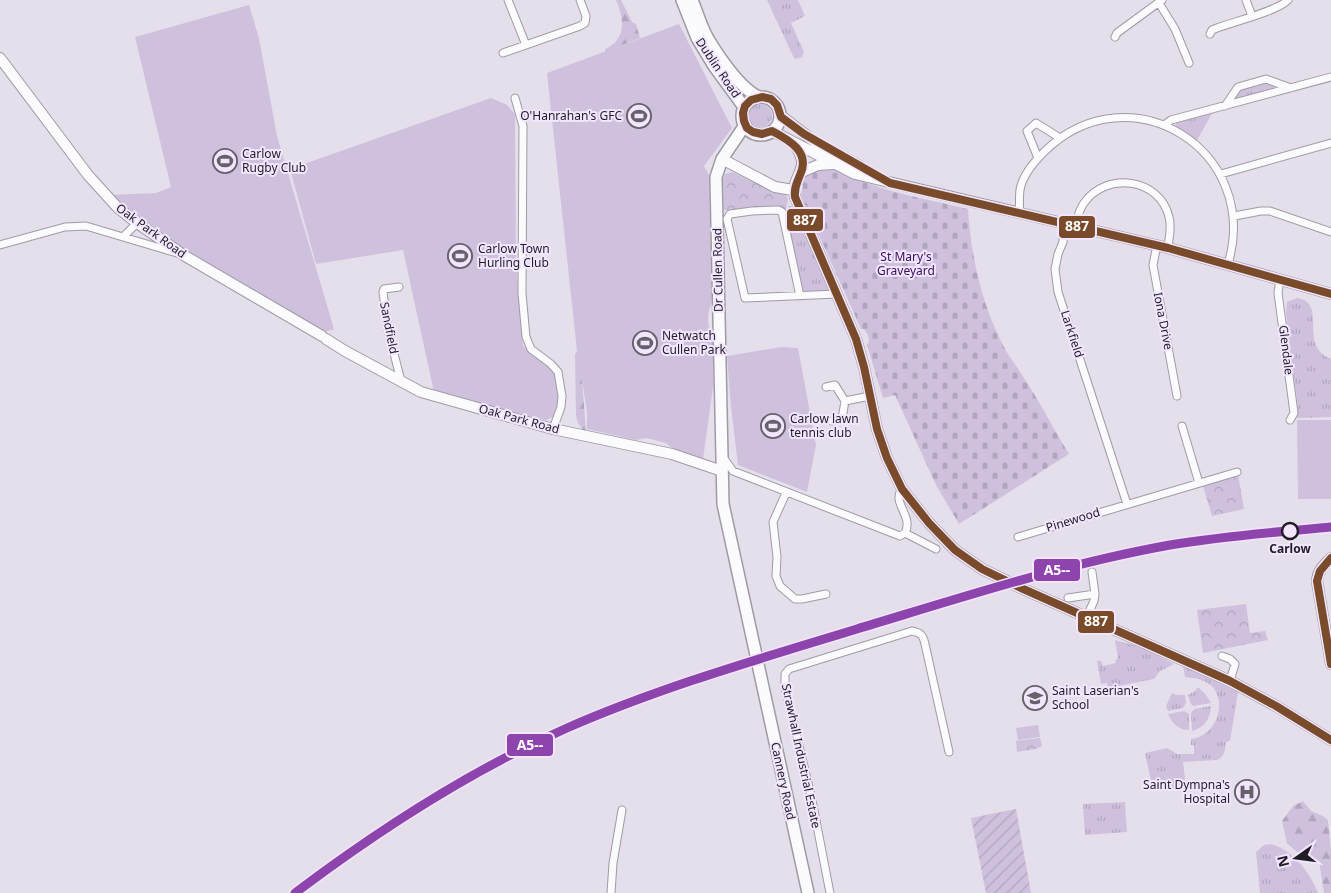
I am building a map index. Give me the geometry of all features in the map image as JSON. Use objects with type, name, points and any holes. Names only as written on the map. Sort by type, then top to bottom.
[{"type":"main road","name":"Dublin Road","points":[[682,0],[695,33],[744,107]]},
{"type":"main road","name":"Dublin Road","points":[[692,0],[707,36],[721,57],[741,83],[752,94],[759,97]]},
{"type":"main road","name":"Oak Park Road","points":[[0,58],[88,175],[117,207],[184,256],[345,351],[421,392],[553,429],[672,454],[726,473]]},
{"type":"main road","points":[[780,116],[776,127],[772,131],[767,134],[757,134],[744,124],[742,113],[744,107],[753,98],[768,98],[777,106],[780,116],[812,149],[834,164],[855,174],[1158,245],[1331,294]]},
{"type":"main road","name":"Dr Cullen Road","points":[[726,473],[723,457],[716,177],[722,159],[744,124]]},
{"type":"main road","points":[[772,131],[794,144],[858,165],[876,178]]},
{"type":"main road","points":[[731,147],[757,134]]},
{"type":"main road","points":[[794,144],[801,153],[803,170]]},
{"type":"main road","points":[[812,149],[803,170],[794,184],[793,190],[856,339],[882,447],[902,489],[929,522],[955,550],[982,569],[1086,618],[1230,680],[1331,740]]},
{"type":"main road","points":[[722,159],[775,187],[793,190]]},
{"type":"main road","points":[[803,170],[818,165],[834,164]]},
{"type":"main road","name":"Cannery Road","points":[[726,473],[723,504],[808,893]]},
{"type":"main road","points":[[1327,561],[1318,573],[1317,580],[1331,664]]},
{"type":"street","points":[[508,0],[526,45]]},
{"type":"street","points":[[503,53],[585,23],[586,16],[580,0]]},
{"type":"street","points":[[1246,0],[1252,16]]},
{"type":"street","points":[[1210,34],[1212,30],[1285,4],[1288,0]]},
{"type":"street","points":[[1115,37],[1160,1],[1175,29],[1189,63]]},
{"type":"street","points":[[1164,125],[1171,120],[1331,77]]},
{"type":"street","points":[[1224,106],[1238,87],[1258,81],[1270,79],[1291,88]]},
{"type":"street","points":[[515,98],[522,126],[522,294],[526,337],[531,348],[558,372],[562,396],[561,407],[553,429]]},
{"type":"street","points":[[1019,212],[1020,188],[1038,158],[1060,138],[1083,125],[1119,117],[1164,125],[1188,138],[1198,146],[1221,174],[1234,216],[1233,244],[1228,264]]},
{"type":"street","points":[[1038,158],[1027,131],[1036,124],[1060,138]]},
{"type":"street","points":[[1221,174],[1331,142]]},
{"type":"street","points":[[1076,225],[1083,204],[1096,190],[1115,182],[1131,182],[1149,189],[1158,195],[1166,206],[1171,228],[1168,248]]},
{"type":"street","points":[[800,296],[782,212],[778,210],[752,211],[730,214],[727,219],[745,298],[800,296],[837,294]]},
{"type":"street","points":[[1234,216],[1261,210],[1270,211],[1331,232]]},
{"type":"street","name":"Larkfield","points":[[1064,222],[1063,242],[1055,269],[1058,292],[1127,504]]},
{"type":"street","points":[[124,236],[137,223]]},
{"type":"street","points":[[0,245],[65,227],[86,226],[124,236],[184,256]]},
{"type":"street","name":"Iona Drive","points":[[1158,245],[1153,265],[1177,396]]},
{"type":"street","name":"Glendale","points":[[1280,280],[1278,293],[1294,413],[1290,420]]},
{"type":"street","name":"Sandfield","points":[[399,287],[384,290],[383,292],[388,330],[401,382]]},
{"type":"street","points":[[826,387],[835,385],[844,401],[842,419],[832,421]]},
{"type":"street","points":[[844,401],[870,396]]},
{"type":"street","points":[[1182,426],[1199,483]]},
{"type":"street","name":"Pinewood","points":[[1018,537],[1237,472]]},
{"type":"street","name":"Oak Park Road","points":[[726,473],[836,511],[892,534],[900,536],[904,533],[936,549]]},
{"type":"street","points":[[902,489],[899,493],[899,500],[908,522],[904,533]]},
{"type":"street","points":[[786,493],[773,522],[777,557],[776,576],[780,586],[795,599],[826,594]]},
{"type":"street","points":[[1086,618],[1094,601],[1095,594],[1092,572]]},
{"type":"street","points":[[1068,598],[1095,594]]},
{"type":"street","name":"Strawhall Industrial Estate","points":[[830,893],[813,806],[785,687],[785,674],[789,669],[912,631],[920,633],[925,644],[949,752]]},
{"type":"street","points":[[1222,656],[1230,659],[1234,664],[1230,680]]},
{"type":"street","points":[[610,893],[622,810]]},
{"type":"green space","points":[[616,0],[621,0],[632,22],[636,24],[640,38],[605,52],[605,49],[617,40],[622,28],[621,14]]},
{"type":"green space","points":[[767,0],[798,0],[805,16],[791,23],[804,52],[802,57],[795,59],[793,56]]},
{"type":"green space","name":"Carlow Rugby Club","points":[[249,5],[259,38],[277,136],[334,329],[325,332],[185,253],[134,216],[110,195],[156,193],[171,187],[135,37]]},
{"type":"green space","points":[[679,24],[732,128],[704,166],[709,175],[712,302],[708,319],[709,328],[713,335],[713,387],[703,459],[673,449],[666,443],[646,438],[636,440],[587,429],[587,411],[577,351],[547,73]]},
{"type":"green space","points":[[1265,81],[1281,87],[1232,100],[1244,87]]},
{"type":"green space","name":"Carlow Town Hurling Club","points":[[491,98],[507,105],[515,114],[516,263],[523,346],[556,373],[558,401],[553,417],[546,420],[434,392],[403,250],[316,264],[290,169]]},
{"type":"green space","points":[[760,104],[768,108],[772,116],[768,124],[760,128],[752,124],[748,116],[752,108]]},
{"type":"green space","points":[[1214,110],[1196,142],[1175,128],[1176,122]]},
{"type":"green space","name":"St Mary's Graveyard","points":[[834,168],[866,183],[968,209],[979,281],[997,333],[1069,454],[959,524],[936,485],[895,395],[883,398],[867,345],[869,341],[868,335],[864,329],[861,329],[801,195],[803,186],[800,184],[807,171]]},
{"type":"green space","points":[[732,172],[773,192],[786,195],[788,199],[786,209],[724,210],[723,179],[725,174]]},
{"type":"green space","points":[[789,206],[792,206],[829,287],[827,292],[803,291],[802,289],[785,216]]},
{"type":"green space","points":[[1297,298],[1306,301],[1311,308],[1316,344],[1321,353],[1331,359],[1331,417],[1297,418],[1298,409],[1286,313],[1287,302]]},
{"type":"green space","name":"Carlow lawn tennis club","points":[[781,347],[798,348],[816,445],[807,492],[738,465],[727,356]]},
{"type":"green space","points":[[577,351],[580,354],[586,431],[578,423],[576,416],[575,354]]},
{"type":"green space","points":[[1297,420],[1331,420],[1331,499],[1298,499]]},
{"type":"green space","points":[[1238,474],[1244,509],[1212,516],[1202,483]]},
{"type":"green space","points":[[1246,604],[1250,633],[1265,631],[1268,640],[1203,653],[1197,610]]},
{"type":"green space","points":[[1115,640],[1141,647],[1174,664],[1160,671],[1154,679],[1108,688],[1107,683],[1101,684],[1097,661],[1101,661],[1103,666],[1116,663],[1115,660],[1118,659]]},
{"type":"green space","points":[[1183,665],[1238,692],[1230,741],[1226,742],[1223,755],[1217,760],[1183,762],[1186,787],[1153,790],[1145,753],[1167,748],[1177,754],[1194,754],[1194,745],[1191,745],[1191,739],[1209,731],[1215,723],[1218,714],[1219,704],[1217,695],[1212,687],[1202,680],[1185,677]]},
{"type":"green space","points":[[1198,687],[1211,703],[1193,706],[1188,695]]},
{"type":"green space","points":[[1172,693],[1185,695],[1186,703],[1183,708],[1168,711],[1166,706]]},
{"type":"green space","points":[[1211,706],[1210,715],[1206,722],[1200,728],[1192,731],[1191,713],[1194,709]]},
{"type":"green space","points":[[1184,711],[1189,714],[1189,730],[1176,726],[1168,714]]},
{"type":"green space","points":[[1038,725],[1040,737],[1018,740],[1016,728]]},
{"type":"green space","points":[[1040,738],[1042,746],[1036,749],[1017,752],[1016,741]]},
{"type":"green space","points":[[1303,801],[1311,811],[1328,820],[1331,851],[1331,893],[1324,893],[1319,861],[1306,853],[1298,853],[1287,843],[1282,821],[1293,806]]},
{"type":"green space","points":[[1125,802],[1127,832],[1085,835],[1083,804]]},
{"type":"green space","points":[[1016,809],[1031,893],[986,893],[971,818]]},
{"type":"green space","points":[[1264,845],[1278,846],[1299,862],[1315,885],[1318,893],[1260,893],[1256,852]]},
{"type":"railway","points":[[1034,576],[1125,557],[1201,544],[1331,530]]},
{"type":"transit line","name":"887","points":[[1331,294],[1168,248],[890,183],[804,134],[781,117],[777,105],[771,99],[762,97],[751,100],[745,106],[743,113],[747,128],[762,134],[772,131],[785,138],[800,153],[803,167],[795,188],[795,197],[856,339],[877,429],[887,458],[902,489],[929,523],[955,550],[982,569],[1230,681],[1276,706],[1331,740]]},
{"type":"transit line","name":"A5--","points":[[295,893],[360,846],[460,782],[567,728],[638,699],[747,663],[973,594],[1091,562],[1190,542],[1250,534],[1331,527]]},
{"type":"transit line","name":"887","points":[[1331,558],[1320,571],[1317,581],[1331,664]]},
{"type":"place","name":"O'Hanrahan's GFC","points":[[639,116]]},
{"type":"place","name":"Carlow Rugby Club","points":[[225,161]]},
{"type":"place","name":"Carlow Town Hurling Club","points":[[460,256]]},
{"type":"place","name":"Netwatch Cullen Park","points":[[645,343]]},
{"type":"place","name":"Carlow lawn tennis club","points":[[773,426]]},
{"type":"place","name":"Carlow","points":[[1290,531]]},
{"type":"place","name":"Saint Laserian's School","points":[[1035,698]]},
{"type":"place","name":"Saint Dympna's Hospital","points":[[1247,792]]}]
